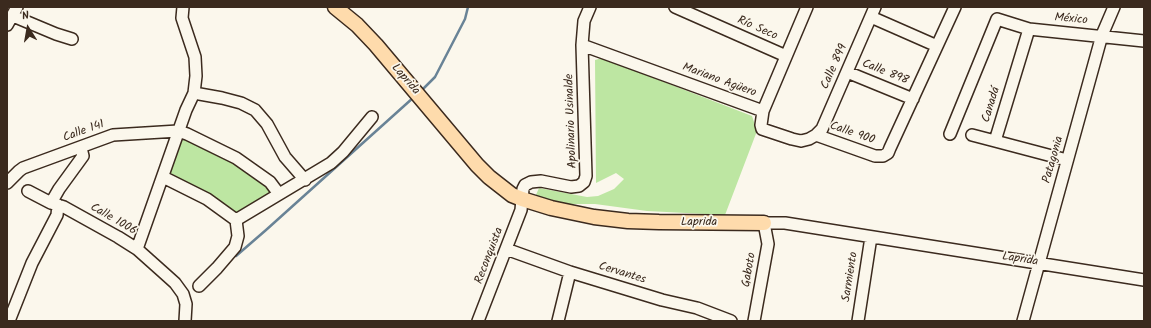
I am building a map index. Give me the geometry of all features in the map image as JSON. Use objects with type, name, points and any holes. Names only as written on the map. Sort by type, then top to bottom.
[{"type":"main road","name":"Laprida","points":[[335,7],[367,35],[446,126],[477,165],[489,177],[512,195],[571,213],[628,221],[764,223]]},
{"type":"street","points":[[137,249],[178,131],[194,93],[196,76],[195,57],[182,18],[183,7]]},
{"type":"street","name":"Apolinario Usinalde","points":[[522,199],[523,189],[525,185],[530,182],[541,181],[571,187],[580,186],[584,182],[586,176],[582,45],[584,21],[590,7]]},
{"type":"street","name":"Río Seco","points":[[674,7],[786,56]]},
{"type":"street","name":"Mariano Agüero","points":[[582,45],[763,111],[808,7]]},
{"type":"street","points":[[913,99],[955,7]]},
{"type":"street","name":"Patagonia","points":[[1023,321],[1102,36],[1114,7]]},
{"type":"street","points":[[873,12],[937,46]]},
{"type":"street","name":"Calle 899","points":[[816,135],[822,129],[873,12]]},
{"type":"street","points":[[12,16],[72,39]]},
{"type":"street","name":"México","points":[[950,134],[997,19],[1029,29],[1144,41]]},
{"type":"street","name":"Canadá","points":[[1029,29],[995,141],[1067,160]]},
{"type":"street","name":"Calle 898","points":[[847,72],[913,99]]},
{"type":"street","points":[[194,93],[241,103],[255,110],[267,124],[285,157],[305,180]]},
{"type":"street","name":"Calle 900","points":[[763,111],[761,125],[762,129],[801,141],[816,135],[875,156],[883,156],[888,152],[913,99]]},
{"type":"street","points":[[236,220],[305,180],[331,163],[343,152],[372,116]]},
{"type":"street","points":[[178,131],[194,137],[236,158],[270,182],[279,194]]},
{"type":"street","name":"Calle 141","points":[[7,183],[18,171],[23,168],[81,148],[107,137],[121,134],[178,131]]},
{"type":"street","points":[[972,134],[995,141]]},
{"type":"street","points":[[9,321],[11,305],[57,215],[54,204],[59,189],[83,156],[81,148]]},
{"type":"street","points":[[163,177],[207,198],[236,220],[238,236],[235,247],[199,286]]},
{"type":"street","name":"Calle 1006","points":[[28,191],[78,214],[137,249],[180,289],[186,304],[185,321]]},
{"type":"street","name":"Reconquista","points":[[478,321],[521,210],[522,199]]},
{"type":"street","name":"Laprida","points":[[764,223],[785,223],[1144,280]]},
{"type":"street","name":"Gaboto","points":[[754,321],[768,244],[764,223]]},
{"type":"street","name":"Sarmiento","points":[[858,321],[871,237]]},
{"type":"street","name":"Cervantes","points":[[506,249],[570,272],[662,300],[697,308],[731,321]]},
{"type":"street","points":[[558,321],[570,272]]},
{"type":"green space","points":[[602,58],[752,116],[757,131],[725,215],[647,211],[595,204],[565,204],[535,197],[539,188],[587,197],[598,196],[614,189],[624,179],[616,173],[596,183],[595,60]]},
{"type":"green space","points":[[180,136],[244,168],[273,192],[238,216],[169,175]]},
{"type":"waterway","points":[[421,91],[435,77],[465,19],[468,7]]},
{"type":"waterway","points":[[236,256],[414,97]]}]
